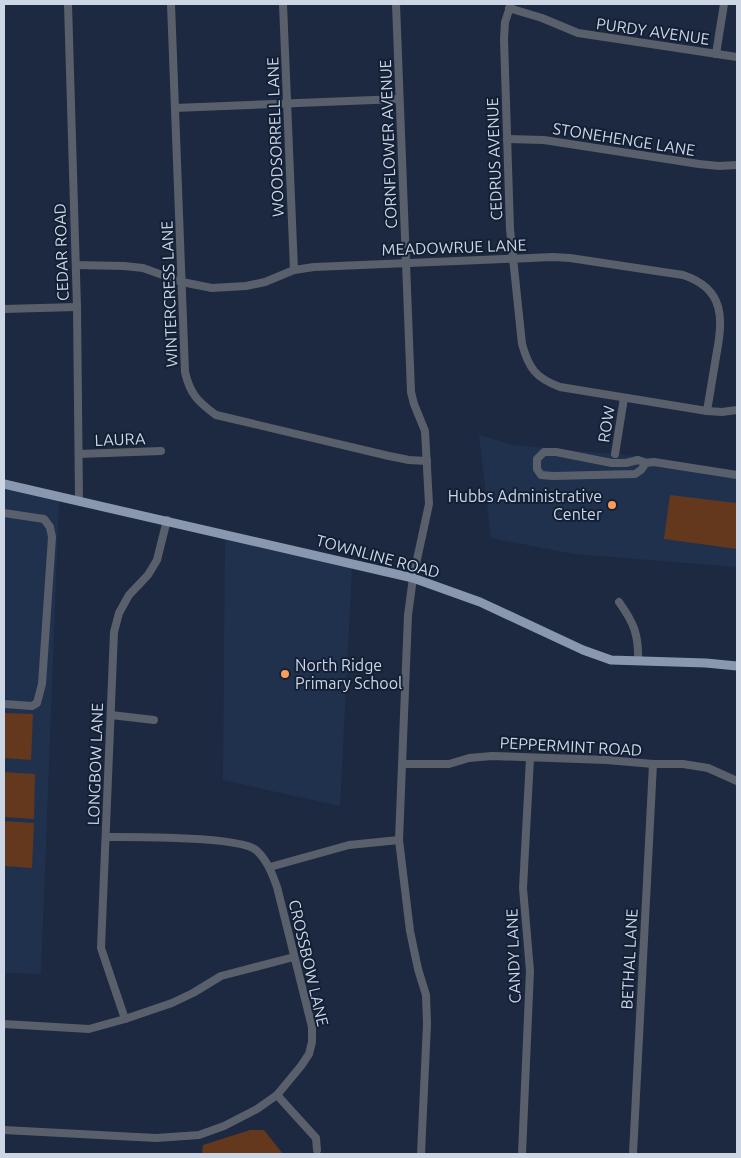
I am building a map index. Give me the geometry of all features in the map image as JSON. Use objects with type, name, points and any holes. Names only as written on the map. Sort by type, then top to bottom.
[{"type":"main road","name":"TOWNLINE ROAD","points":[[4,484],[413,578],[480,602],[583,650],[611,660],[699,662],[737,666]]},
{"type":"street","name":"CEDAR ROAD","points":[[68,4],[77,307],[79,500]]},
{"type":"street","name":"WINTERCRESS LANE","points":[[171,4],[185,372],[188,386],[203,406],[216,415],[389,456],[427,461]]},
{"type":"street","name":"WOODSORRELL LANE","points":[[283,4],[294,270]]},
{"type":"street","name":"CORNFLOWER AVENUE","points":[[396,4],[411,392],[425,431],[429,504],[413,578],[408,615],[399,840],[410,931],[426,995],[427,1024],[421,1154]]},
{"type":"street","points":[[716,54],[724,4]]},
{"type":"street","name":"PURDY AVENUE","points":[[510,6],[578,33],[737,57]]},
{"type":"street","name":"CEDRUS AVENUE","points":[[510,6],[505,22],[504,39],[510,229],[522,344],[526,359],[534,372],[544,381],[560,387],[707,411],[737,410]]},
{"type":"street","points":[[176,108],[399,99]]},
{"type":"street","name":"STONEHENGE LANE","points":[[507,139],[544,140],[699,164],[737,165]]},
{"type":"street","name":"MEADOWRUE LANE","points":[[76,265],[143,268],[182,282],[212,288],[246,286],[265,282],[294,270],[345,265],[513,258],[570,258],[683,276],[694,279],[712,294],[721,316],[707,411]]},
{"type":"street","points":[[4,309],[77,307]]},
{"type":"street","name":"ROW","points":[[615,454],[624,398]]},
{"type":"street","name":"LAURA","points":[[79,454],[161,451]]},
{"type":"street","points":[[646,463],[635,474],[553,476],[541,475],[537,469],[537,459],[544,452],[556,452],[612,463],[626,463],[638,460],[646,463],[654,462],[737,475]]},
{"type":"street","points":[[4,513],[44,519],[50,527],[52,537],[42,684],[37,702],[32,706],[4,704]]},
{"type":"street","name":"LONGBOW LANE","points":[[125,1019],[101,948],[114,632],[119,613],[130,594],[148,575],[157,560],[167,520]]},
{"type":"street","points":[[619,602],[635,628],[638,644],[638,661]]},
{"type":"street","points":[[111,715],[154,720]]},
{"type":"street","name":"PEPPERMINT ROAD","points":[[402,764],[449,764],[469,758],[492,756],[607,760],[653,764],[683,764],[708,768],[737,781]]},
{"type":"street","name":"CANDY LANE","points":[[522,1154],[530,971],[524,888],[530,758]]},
{"type":"street","name":"BETHAL LANE","points":[[633,1154],[653,764]]},
{"type":"street","name":"CROSSBOW LANE","points":[[4,1130],[156,1138],[200,1135],[224,1126],[257,1109],[277,1095],[309,1054],[312,1042],[310,1018],[276,887],[270,867],[255,849],[230,841],[106,837]]},
{"type":"street","points":[[270,867],[349,845],[399,840]]},
{"type":"street","points":[[4,1024],[89,1029],[172,1003],[221,976],[294,957]]},
{"type":"street","points":[[277,1095],[316,1138],[317,1150]]},
{"type":"shaded area","name":"Hubbs Administrative Center","points":[[479,435],[513,445],[647,457],[737,472],[737,567],[574,554],[491,538]]},
{"type":"shaded area","points":[[4,489],[59,501],[41,974],[4,973]]},
{"type":"shaded area","points":[[670,495],[737,503],[737,549],[664,539]]},
{"type":"shaded area","name":"North Ridge Primary School","points":[[225,538],[352,568],[340,806],[223,780]]},
{"type":"shaded area","points":[[4,713],[33,714],[31,760],[4,758]]},
{"type":"shaded area","points":[[4,772],[35,774],[34,819],[4,817]]},
{"type":"shaded area","points":[[4,821],[34,823],[32,868],[4,866]]},
{"type":"shaded area","points":[[250,1130],[264,1130],[283,1154],[202,1154],[203,1145]]},
{"type":"place","name":"Hubbs Administrative Center","points":[[612,505]]},
{"type":"place","name":"North Ridge Primary School","points":[[285,674]]}]
